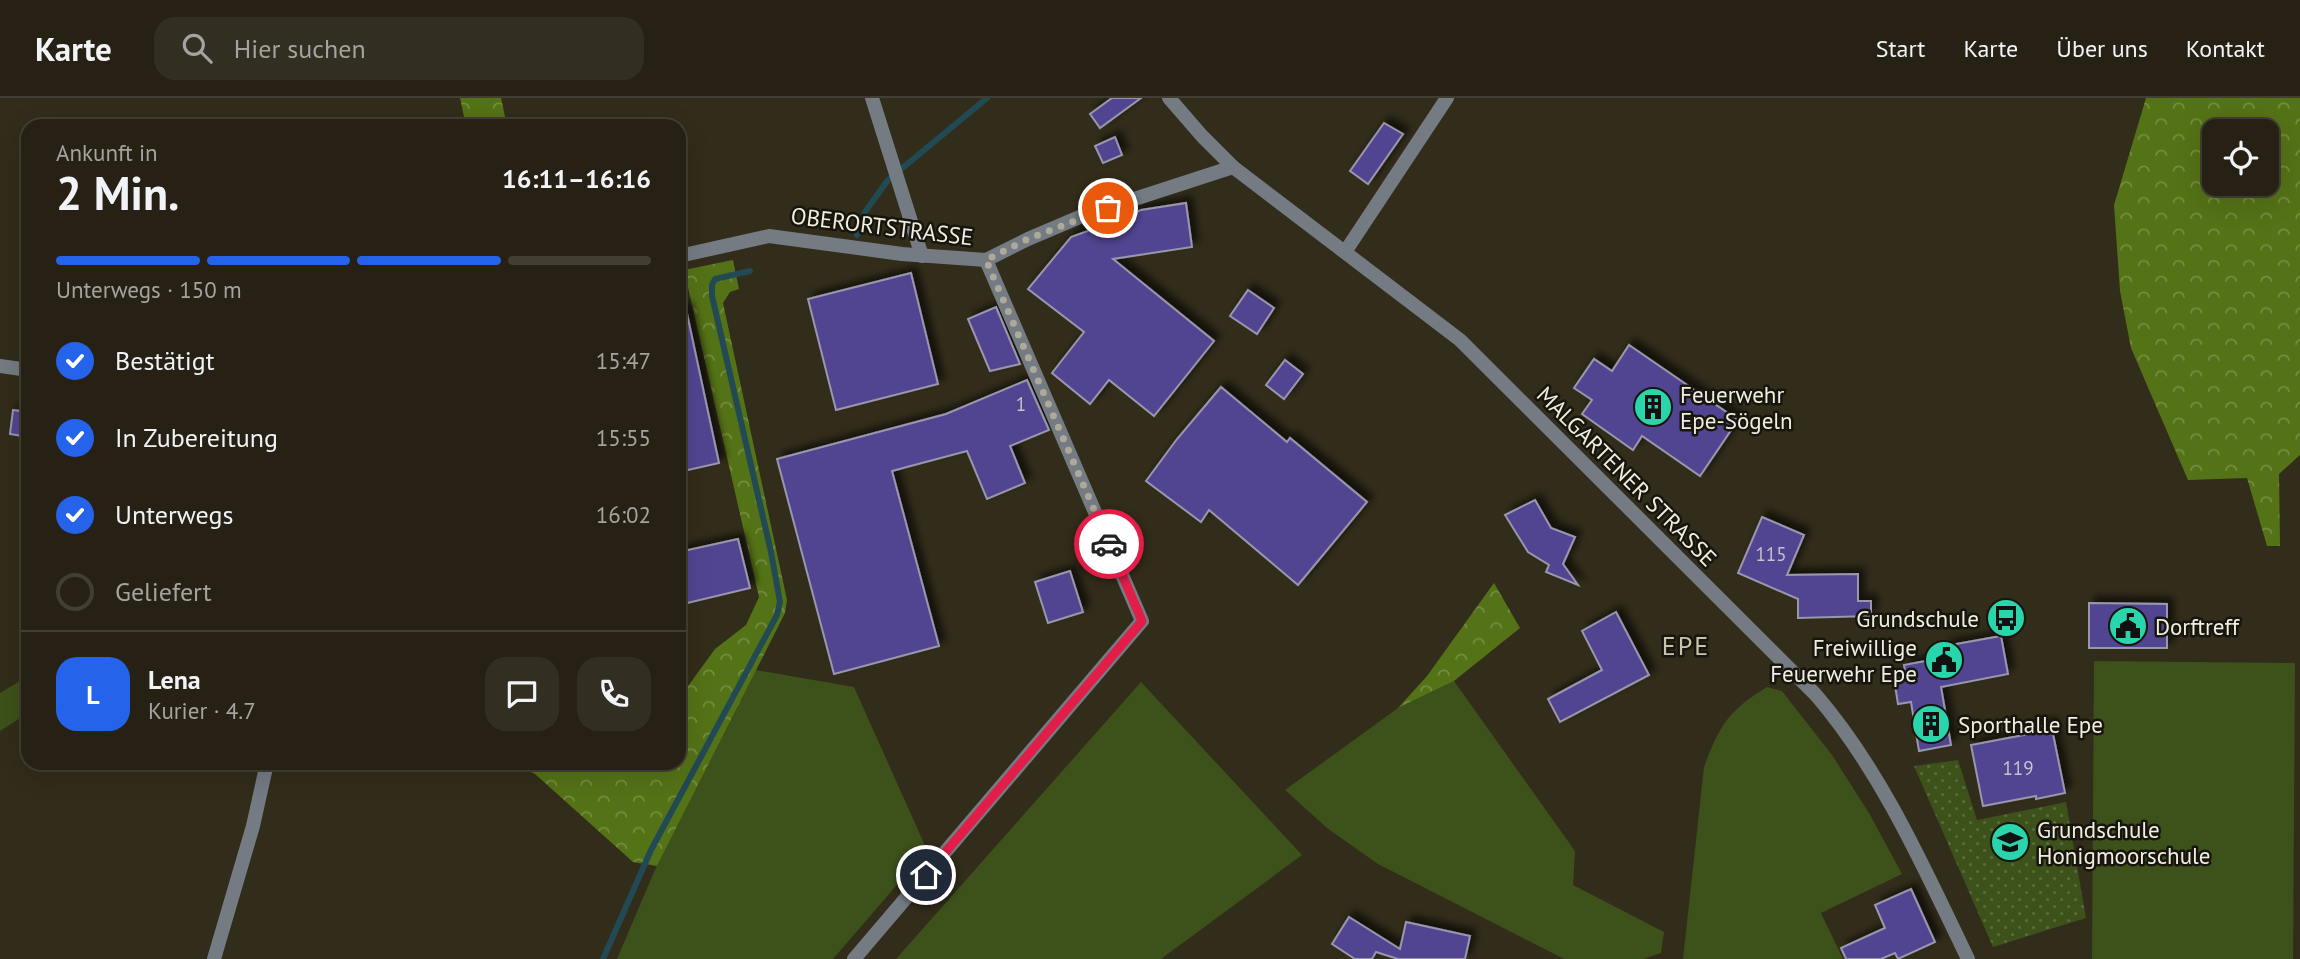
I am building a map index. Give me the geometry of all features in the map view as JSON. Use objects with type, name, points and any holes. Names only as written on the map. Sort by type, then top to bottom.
[{"type":"street","points":[[872,98],[922,256]]},
{"type":"street","name":"MALGARTENER STRASSE","points":[[1169,98],[1233,167],[1460,340],[1816,695],[1840,723],[1868,765],[1923,866],[1968,959]]},
{"type":"street","points":[[1345,252],[1447,98]]},
{"type":"street","name":"OBERORTSTRASSE","points":[[686,254],[769,236],[922,256],[986,260],[1082,216],[1233,167]]},
{"type":"street","points":[[855,959],[1142,621],[986,260]]},
{"type":"street","points":[[0,366],[21,369]]},
{"type":"street","points":[[214,959],[253,826],[265,770]]},
{"type":"green space","points":[[460,98],[501,98],[506,119],[464,119]]},
{"type":"green space","points":[[2146,98],[2300,98],[2300,455],[2279,474],[2280,546],[2267,546],[2247,478],[2188,480],[2131,348],[2120,291],[2114,205]]},
{"type":"green space","points":[[733,260],[739,289],[730,292],[723,303],[787,600],[785,613],[657,866],[633,862],[535,774],[527,770],[686,770],[686,689],[715,649],[746,625],[759,597],[686,283],[686,270]]},
{"type":"green space","points":[[1494,583],[1520,628],[1454,681],[1398,708],[1427,676]]},
{"type":"green space","points":[[2094,661],[2295,663],[2293,959],[2092,959]]},
{"type":"green space","points":[[756,670],[854,687],[927,850],[833,959],[617,959],[654,872]]},
{"type":"green space","points":[[21,680],[21,718],[0,731],[0,693]]},
{"type":"green space","points":[[1454,681],[1575,851],[1573,885],[1664,932],[1661,953],[1643,959],[1564,959],[1378,864],[1327,828],[1285,790],[1398,708]]},
{"type":"green space","points":[[1141,682],[1302,855],[1161,959],[896,959]]},
{"type":"green space","points":[[1767,687],[1782,691],[1832,755],[1869,813],[1902,874],[1821,913],[1843,959],[1683,959],[1704,767],[1727,720],[1743,703]]},
{"type":"green space","points":[[1958,760],[1977,820],[2066,802],[2086,918],[1993,947],[1914,766]]},
{"type":"building","points":[[1112,98],[1141,98],[1100,128],[1090,114]]},
{"type":"building","points":[[1384,123],[1403,134],[1368,184],[1350,171]]},
{"type":"building","points":[[1115,137],[1122,155],[1103,163],[1095,146]]},
{"type":"building","points":[[1186,203],[1192,247],[1113,259],[1214,341],[1154,416],[1109,380],[1090,404],[1052,373],[1084,332],[1028,289],[1071,237],[1095,230],[1141,210]]},
{"type":"building","points":[[911,273],[938,384],[836,410],[808,299]]},
{"type":"building","points":[[1248,290],[1274,308],[1257,334],[1230,316]]},
{"type":"building","points":[[996,307],[1020,364],[990,371],[968,319]]},
{"type":"building","points":[[686,309],[719,463],[686,470]]},
{"type":"building","name":"Feuerwehr Epe-Sögeln","points":[[1629,345],[1738,420],[1700,476],[1642,436],[1633,450],[1582,414],[1592,400],[1574,388],[1594,359],[1612,371]]},
{"type":"building","points":[[1285,360],[1303,374],[1284,399],[1266,385]]},
{"type":"building","points":[[1027,380],[1049,430],[1010,446],[1025,483],[987,499],[967,451],[892,471],[939,646],[834,674],[777,459],[946,414]]},
{"type":"building","points":[[1221,387],[1287,442],[1290,438],[1367,502],[1298,585],[1209,510],[1201,522],[1146,481]]},
{"type":"building","points":[[13,410],[21,411],[21,436],[10,434]]},
{"type":"building","points":[[1535,500],[1551,528],[1575,537],[1563,564],[1578,585],[1546,572],[1549,565],[1528,552],[1505,515]]},
{"type":"building","points":[[1762,517],[1804,535],[1787,575],[1858,574],[1858,601],[1871,601],[1871,616],[1798,618],[1798,599],[1738,573]]},
{"type":"building","points":[[738,539],[750,588],[686,603],[686,550]]},
{"type":"building","points":[[1070,571],[1083,612],[1048,623],[1035,582]]},
{"type":"building","name":"Dorftreff","points":[[2089,603],[2167,604],[2167,648],[2089,648]]},
{"type":"building","points":[[1616,612],[1649,675],[1560,722],[1548,699],[1602,670],[1582,631]]},
{"type":"building","points":[[2001,636],[2008,674],[1941,687],[1951,745],[1919,751],[1911,702],[1898,704],[1894,679],[1906,677],[1904,665],[1947,657],[1945,646]]},
{"type":"building","name":"Grundschule Honigmoorschule","points":[[2051,724],[2065,793],[1983,806],[1971,745],[2024,735],[2023,730]]},
{"type":"building","points":[[1911,889],[1935,942],[1898,959],[1895,953],[1881,959],[1846,959],[1841,948],[1885,928],[1875,905]]},
{"type":"building","points":[[1349,917],[1400,949],[1406,922],[1470,936],[1465,959],[1398,959],[1376,952],[1372,959],[1355,959],[1332,944]]},
{"type":"waterway","points":[[857,235],[865,212],[888,180],[987,98]]},
{"type":"waterway","points":[[603,959],[651,850],[777,615],[780,602],[712,296],[715,279],[750,271]]},
{"type":"way so far","points":[[1108,208],[1028,239],[986,260],[1109,544]]},
{"type":"place","name":"Feuerwehr Epe-Sögeln","points":[[1653,407]]},
{"type":"place","name":"Grundschule","points":[[2006,618]]},
{"type":"place","name":"Dorftreff","points":[[2128,626]]},
{"type":"place","name":"Freiwillige Feuerwehr Epe","points":[[1944,660]]},
{"type":"place","name":"Sporthalle Epe","points":[[1931,724]]},
{"type":"place","name":"Grundschule Honigmoorschule","points":[[2010,842]]},
{"type":"district","name":"EPE","points":[[1686,645]]},
{"type":"route","points":[[926,875],[1142,621],[1109,544]]}]
